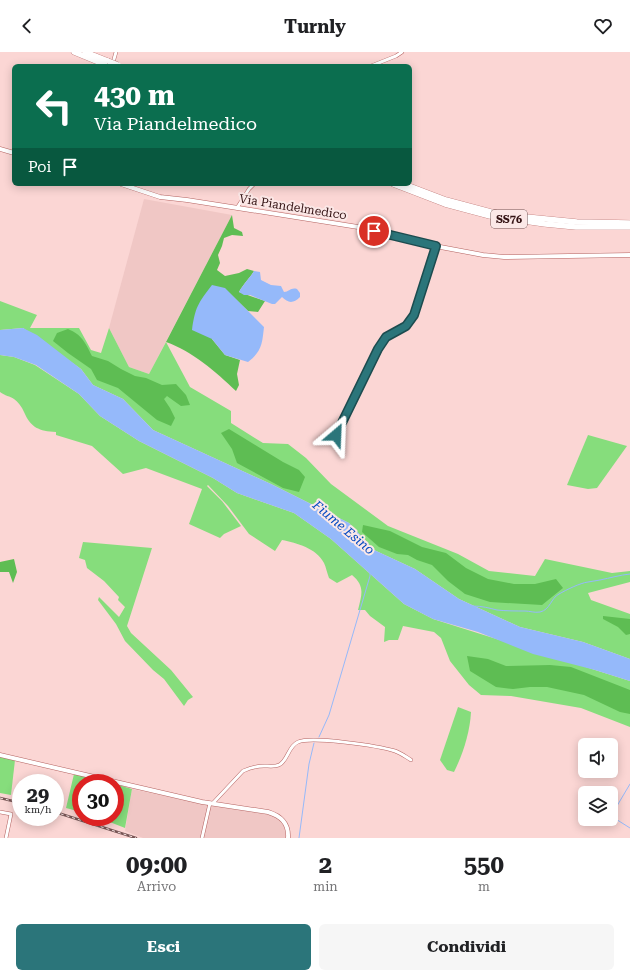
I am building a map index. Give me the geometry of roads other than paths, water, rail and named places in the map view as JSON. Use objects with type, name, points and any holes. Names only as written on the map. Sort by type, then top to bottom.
[{"type":"highway","points":[[74,52],[106,64]]},
{"type":"highway","points":[[86,52],[107,64]]},
{"type":"highway","name":"SS76","points":[[398,186],[445,204],[509,219],[576,227],[630,227]]},
{"type":"highway","name":"SS76","points":[[409,186],[446,200],[491,212],[577,222],[630,223]]},
{"type":"main road","points":[[0,148],[12,152]]},
{"type":"main road","name":"Via Piandelmedico","points":[[127,186],[160,197],[358,228],[483,255],[504,257],[630,255]]},
{"type":"main road","points":[[0,755],[212,803],[277,815],[286,823],[289,832],[288,838]]},
{"type":"street","points":[[110,64],[116,52]]},
{"type":"street","points":[[376,64],[402,52]]},
{"type":"street","points":[[237,208],[252,186]]},
{"type":"street","points":[[336,435],[378,349],[386,337],[406,326],[414,315],[436,246]]},
{"type":"street","points":[[202,838],[212,803],[243,772],[250,768],[280,765],[294,745],[298,742],[327,741],[384,748],[396,752],[411,760]]},
{"type":"street","points":[[0,812],[10,814],[6,838]]},
{"type":"water","points":[[254,271],[260,272],[261,280],[271,285],[281,286],[284,292],[297,289],[300,293],[300,297],[291,302],[286,301],[282,297],[275,304],[272,304],[250,295],[244,295],[239,292]]},
{"type":"water","points":[[212,285],[225,288],[264,327],[263,338],[259,351],[248,362],[225,355],[212,339],[192,330],[194,316],[198,306]]},
{"type":"water","name":"Fiume Esino","points":[[23,328],[37,335],[81,369],[93,385],[123,399],[153,430],[271,484],[349,523],[374,550],[415,569],[459,599],[520,627],[583,642],[630,659],[630,681],[595,670],[533,654],[478,632],[433,619],[404,604],[331,539],[294,513],[237,493],[213,478],[139,441],[100,416],[79,394],[36,365],[14,357],[0,355],[0,330]]},
{"type":"waterway","points":[[319,737],[329,715],[370,572]]},
{"type":"waterway","points":[[473,606],[497,610],[540,612],[546,609],[556,596],[573,587],[598,580],[630,574]]},
{"type":"waterway","points":[[299,838],[309,764],[314,743]]},
{"type":"waterway","points":[[630,784],[611,816],[630,828]]},
{"type":"railway","points":[[0,798],[12,801]]},
{"type":"railway","points":[[64,815],[136,838]]}]
